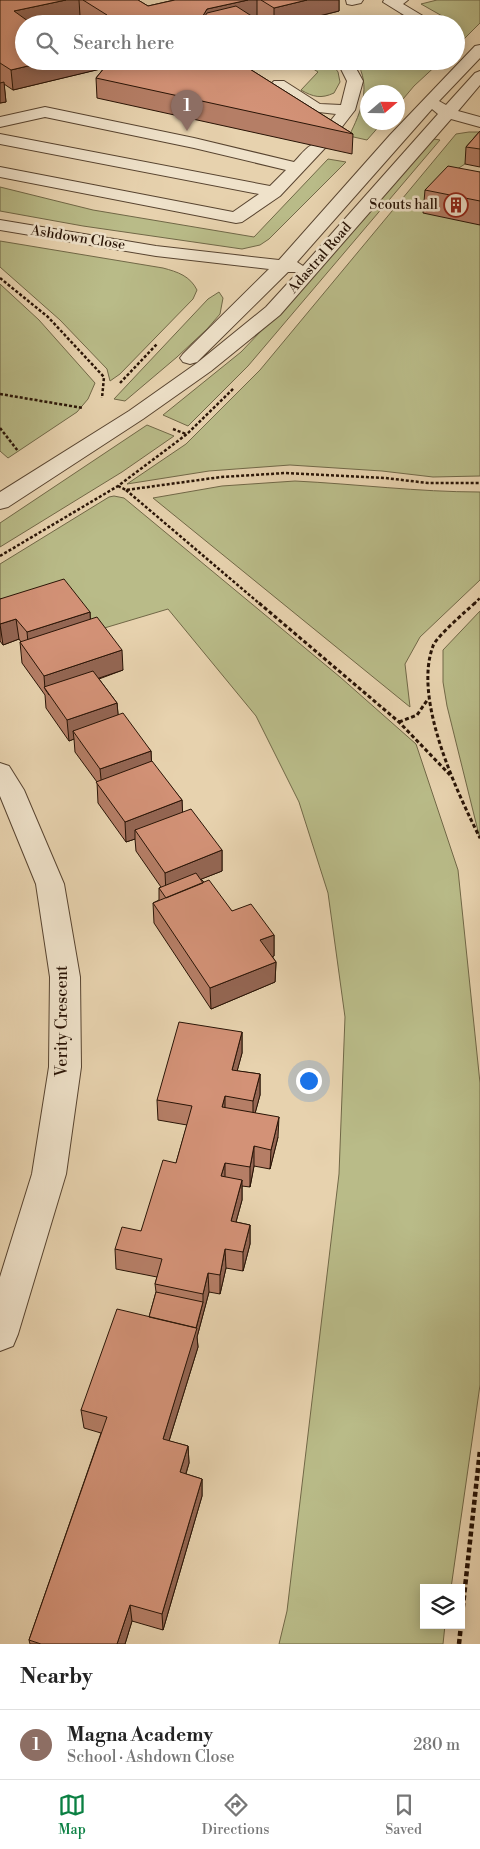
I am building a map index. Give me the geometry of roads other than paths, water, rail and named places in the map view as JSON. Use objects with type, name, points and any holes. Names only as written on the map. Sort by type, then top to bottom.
[{"type":"street","points":[[392,1],[414,15]]},
{"type":"street","points":[[480,49],[457,105],[480,123]]},
{"type":"street","points":[[0,172],[236,218],[274,192],[321,142],[347,110],[355,81],[349,70]]},
{"type":"street","name":"Adastral Road","points":[[0,502],[136,415],[212,360],[274,311],[457,105],[480,76]]},
{"type":"street","points":[[278,84],[316,108],[347,110]]},
{"type":"street","name":"Adastral Road","points":[[136,415],[255,284],[284,265],[353,185],[381,171],[436,109],[457,105]]},
{"type":"street","points":[[0,122],[45,112],[194,143],[297,168]]},
{"type":"street","points":[[435,128],[454,123],[480,123]]},
{"type":"street","points":[[0,139],[274,192]]},
{"type":"street","name":"Ashdown Close","points":[[0,225],[156,251]]},
{"type":"street","points":[[156,251],[310,269]]},
{"type":"street","points":[[156,251],[222,277]]},
{"type":"street","points":[[255,284],[291,291]]},
{"type":"street","name":"Verity Crescent","points":[[0,772],[11,790],[50,884],[65,977],[65,1067],[49,1174],[0,1334]]},
{"type":"place","name":"Magna Academy","points":[[187,131]]},
{"type":"place","name":"Scouts hall","points":[[456,205]]}]
